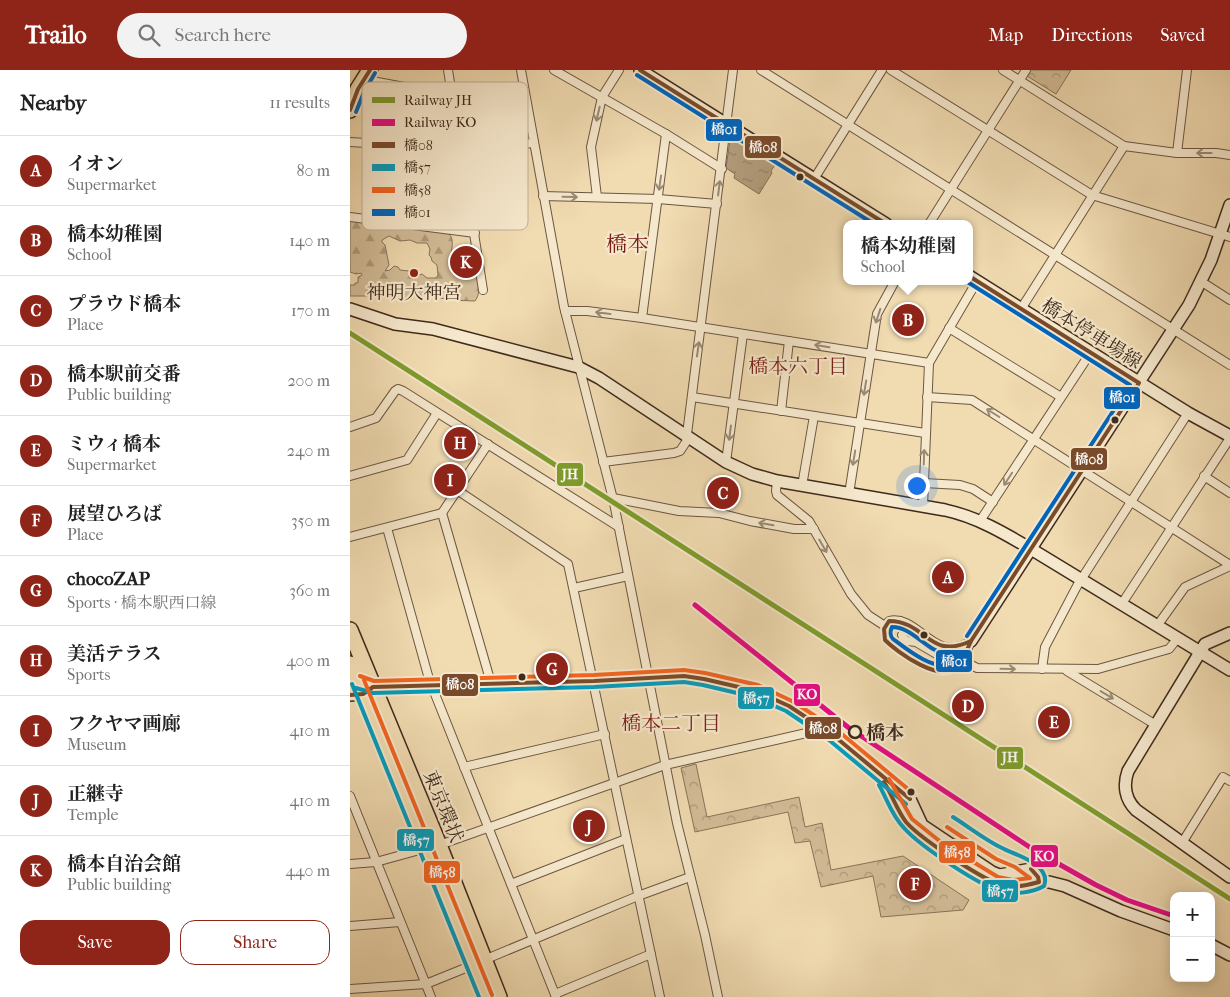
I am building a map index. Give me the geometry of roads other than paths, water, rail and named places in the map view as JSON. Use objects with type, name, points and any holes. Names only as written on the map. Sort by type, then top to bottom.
[{"type":"highway","points":[[350,110],[362,84]]},
{"type":"highway","name":"東京環状","points":[[350,630],[359,688]]},
{"type":"highway","name":"東京環状","points":[[350,664],[359,688],[433,846],[479,962],[499,997]]},
{"type":"highway","name":"東京環状","points":[[479,962],[486,997]]},
{"type":"street","points":[[554,70],[666,134],[722,169]]},
{"type":"street","points":[[596,197],[590,148],[602,97],[619,70]]},
{"type":"street","points":[[640,70],[880,220]]},
{"type":"street","points":[[603,462],[674,453],[680,451],[685,444],[728,125],[733,70]]},
{"type":"street","points":[[761,70],[1230,365]]},
{"type":"street","points":[[814,179],[882,70]]},
{"type":"street","points":[[891,70],[1092,195],[1226,235]]},
{"type":"street","points":[[1004,70],[1124,146],[1178,153],[1216,152],[1230,156]]},
{"type":"street","points":[[932,220],[1026,70]]},
{"type":"street","points":[[1177,70],[1187,70],[1178,153]]},
{"type":"street","points":[[368,74],[372,81],[377,82]]},
{"type":"street","points":[[528,109],[565,311],[613,498],[665,765],[718,997]]},
{"type":"street","points":[[642,318],[666,134]]},
{"type":"street","points":[[528,143],[534,143]]},
{"type":"street","points":[[1021,308],[1124,146]]},
{"type":"street","points":[[543,196],[658,199],[717,204]]},
{"type":"street","points":[[1121,604],[1230,437],[1139,383],[1202,282],[1226,235],[1230,205]]},
{"type":"street","points":[[452,230],[475,233]]},
{"type":"street","points":[[474,230],[483,290]]},
{"type":"street","name":"橋本停車場線","points":[[971,642],[1139,383],[973,279]]},
{"type":"street","points":[[1202,282],[1230,300]]},
{"type":"street","points":[[849,494],[877,314],[893,285]]},
{"type":"street","points":[[923,506],[929,363],[970,285]]},
{"type":"street","points":[[350,309],[395,324],[442,332],[578,367],[598,378],[726,462],[752,474],[802,486],[951,511],[980,521],[1031,549],[1230,670]]},
{"type":"street","points":[[565,311],[588,311],[642,318],[929,363]]},
{"type":"street","points":[[949,328],[1061,397]]},
{"type":"street","points":[[726,462],[742,334]]},
{"type":"street","points":[[780,411],[790,341]]},
{"type":"street","points":[[980,521],[1091,352]]},
{"type":"street","points":[[350,426],[376,418],[395,391],[398,390],[418,399],[619,527]]},
{"type":"street","points":[[692,397],[925,433]]},
{"type":"street","points":[[927,397],[972,400],[1171,526],[1230,566]]},
{"type":"street","points":[[350,476],[407,460],[437,412]]},
{"type":"street","points":[[1042,669],[1045,647],[1081,579],[1188,413]]},
{"type":"street","points":[[802,486],[814,416]]},
{"type":"street","points":[[350,537],[442,513],[488,444]]},
{"type":"street","points":[[1204,476],[1230,493]]},
{"type":"street","points":[[777,481],[777,495],[802,514],[814,529],[851,594],[868,615],[885,626],[890,621],[901,621],[945,648],[960,647],[971,642]]},
{"type":"street","points":[[924,484],[960,485],[973,489],[992,502]]},
{"type":"street","points":[[457,490],[566,562],[574,588],[660,997]]},
{"type":"street","points":[[613,498],[679,511],[719,513],[794,529],[814,529]]},
{"type":"street","points":[[442,513],[491,683]]},
{"type":"street","points":[[387,528],[432,685],[555,996],[651,954]]},
{"type":"street","points":[[1157,626],[1185,587],[1230,566]]},
{"type":"street","points":[[574,588],[628,576]]},
{"type":"street","points":[[908,626],[902,635],[907,641],[916,642],[947,660],[962,660],[975,668],[1094,670],[1169,650],[1177,638]]},
{"type":"street","points":[[1230,633],[1205,644],[1128,771],[1125,782],[1129,802],[1136,810],[1230,877]]},
{"type":"street","points":[[962,660],[971,642]]},
{"type":"street","points":[[1066,670],[1156,725]]},
{"type":"street","points":[[359,688],[694,677],[756,691],[789,706],[824,728],[910,799],[922,826],[995,874],[1014,881],[1065,886],[1121,911],[1170,929]]},
{"type":"street","points":[[350,864],[376,862],[433,846],[665,765],[824,728]]},
{"type":"street","points":[[464,767],[604,734]]},
{"type":"street","points":[[873,767],[886,786],[902,816],[913,829],[995,883],[1015,887],[1039,882]]},
{"type":"street","points":[[1182,843],[1223,777],[1230,781]]},
{"type":"street","points":[[350,796],[431,997]]},
{"type":"street","points":[[902,816],[902,805],[910,799]]},
{"type":"street","points":[[511,884],[626,839]]},
{"type":"street","points":[[350,990],[426,984],[638,896],[690,877]]},
{"type":"street","points":[[350,926],[400,922]]},
{"type":"street","points":[[1215,947],[1230,955]]},
{"type":"water","points":[[734,139],[775,165],[759,194],[734,178],[735,174],[726,168],[730,140]]},
{"type":"rail line","name":"JH","points":[[350,333],[1230,899]]},
{"type":"rail line","name":"KO","points":[[695,605],[849,728],[1034,850],[1127,900],[1170,915]]},
{"type":"place","name":"橋本自治会館","points":[[466,262]]},
{"type":"place","name":"神明大神宮","points":[[414,273]]},
{"type":"place","name":"橋本幼稚園","points":[[908,320]]},
{"type":"place","name":"美活テラス","points":[[460,443]]},
{"type":"place","name":"フクヤマ画廊","points":[[450,480]]},
{"type":"place","name":"プラウド橋本","points":[[723,493]]},
{"type":"place","name":"イオン","points":[[948,577]]},
{"type":"place","name":"chocoZAP","points":[[552,669]]},
{"type":"place","name":"橋本駅前交番","points":[[968,706]]},
{"type":"place","name":"ミウィ橋本","points":[[1054,722]]},
{"type":"place","name":"橋本","points":[[855,732]]},
{"type":"place","name":"正継寺","points":[[589,826]]},
{"type":"place","name":"展望ひろば","points":[[915,884]]},
{"type":"district","name":"橋本","points":[[627,244]]},
{"type":"district","name":"橋本六丁目","points":[[798,366]]},
{"type":"district","name":"橋本二丁目","points":[[671,723]]}]
